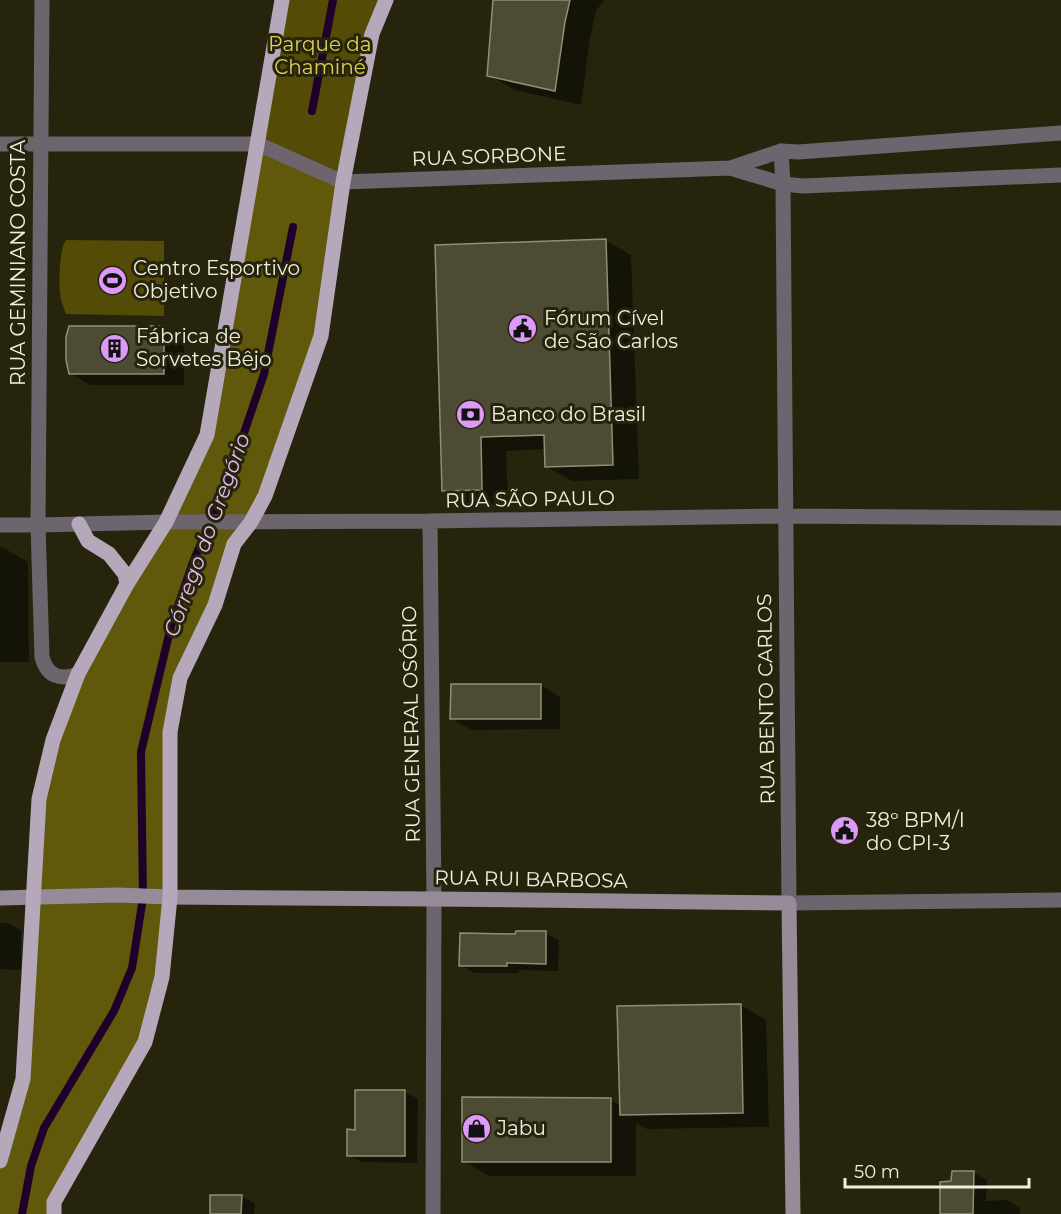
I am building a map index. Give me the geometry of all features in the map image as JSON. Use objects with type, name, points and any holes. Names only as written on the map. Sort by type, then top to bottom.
[{"type":"main road","points":[[0,1161],[23,1079],[39,799],[53,740],[78,674],[127,584],[166,522],[207,435],[282,0]]},
{"type":"main road","points":[[54,1214],[54,1202],[145,1042],[162,977],[170,732],[180,678],[215,604],[234,544],[246,522],[266,496],[321,336],[344,182],[372,34],[386,0]]},
{"type":"main road","points":[[79,524],[88,541],[109,554],[125,574],[127,584]]},
{"type":"main road","name":"RUA RUI BARBOSA","points":[[0,898],[117,895],[789,903]]},
{"type":"main road","name":"RUA BENTO CARLOS","points":[[789,903],[794,1214]]},
{"type":"street","name":"RUA GEMINIANO COSTA","points":[[42,0],[38,525],[42,657],[51,674],[67,678],[78,674]]},
{"type":"street","name":"RUA SORBONE","points":[[258,144],[344,182],[730,168],[781,152],[1061,133]]},
{"type":"street","points":[[0,144],[258,144]]},
{"type":"street","name":"RUA BENTO CARLOS","points":[[781,152],[789,903]]},
{"type":"street","name":"RUA SORBONE","points":[[730,168],[783,184],[803,186],[1061,175]]},
{"type":"street","name":"RUA SÃO PAULO","points":[[0,525],[785,516],[1061,518]]},
{"type":"street","name":"RUA GENERAL OSÓRIO","points":[[430,521],[434,899],[433,1214]]},
{"type":"street","name":"RUA RUI BARBOSA","points":[[789,903],[1061,900]]},
{"type":"green space","name":"Parque da Chaminé","points":[[282,0],[386,0],[343,182],[258,144]]},
{"type":"green space","name":"Centro Esportivo Objetivo","points":[[66,240],[164,241],[164,316],[66,314],[60,294],[59,278],[62,251]]},
{"type":"shaded area","points":[[258,144],[343,182],[321,336],[251,522],[180,678],[170,897],[145,1042],[54,1214],[0,1214],[0,1161],[23,1079],[33,898],[53,740],[207,435]]},
{"type":"building","points":[[493,0],[570,0],[555,91],[487,76]]},
{"type":"building","name":"Fórum Cível de São Carlos","points":[[606,239],[613,465],[545,467],[544,435],[481,437],[482,490],[442,491],[435,245]]},
{"type":"building","name":"Fábrica de Sorvetes Bêjo","points":[[69,326],[164,326],[164,374],[69,374],[66,360],[66,337]]},
{"type":"building","points":[[451,684],[541,684],[541,719],[450,719]]},
{"type":"building","points":[[516,931],[546,931],[546,964],[507,963],[507,966],[459,966],[460,933],[515,934]]},
{"type":"building","points":[[741,1004],[743,1113],[620,1115],[617,1006]]},
{"type":"building","points":[[355,1090],[405,1090],[405,1156],[347,1156],[347,1129],[355,1130]]},
{"type":"building","points":[[462,1097],[611,1098],[611,1162],[462,1162]]},
{"type":"building","points":[[952,1171],[974,1171],[973,1214],[940,1214],[940,1182],[951,1181]]},
{"type":"building","points":[[210,1195],[242,1195],[241,1214],[210,1214]]},
{"type":"waterway","name":"Córrego do Gregório","points":[[312,111],[333,0]]},
{"type":"waterway","name":"Córrego do Gregório","points":[[22,1214],[31,1166],[44,1128],[114,1011],[132,968],[143,898],[141,752],[171,626],[193,562],[226,486],[264,374],[293,227]]},
{"type":"place","name":"Centro Esportivo Objetivo","points":[[112,280]]},
{"type":"place","name":"Fórum Cível de São Carlos","points":[[523,329]]},
{"type":"place","name":"Fábrica de Sorvetes Bêjo","points":[[115,348]]},
{"type":"place","name":"Banco do Brasil","points":[[470,414]]},
{"type":"place","name":"38º BPM/I do CPI-3","points":[[845,831]]},
{"type":"place","name":"Jabu","points":[[476,1128]]}]
